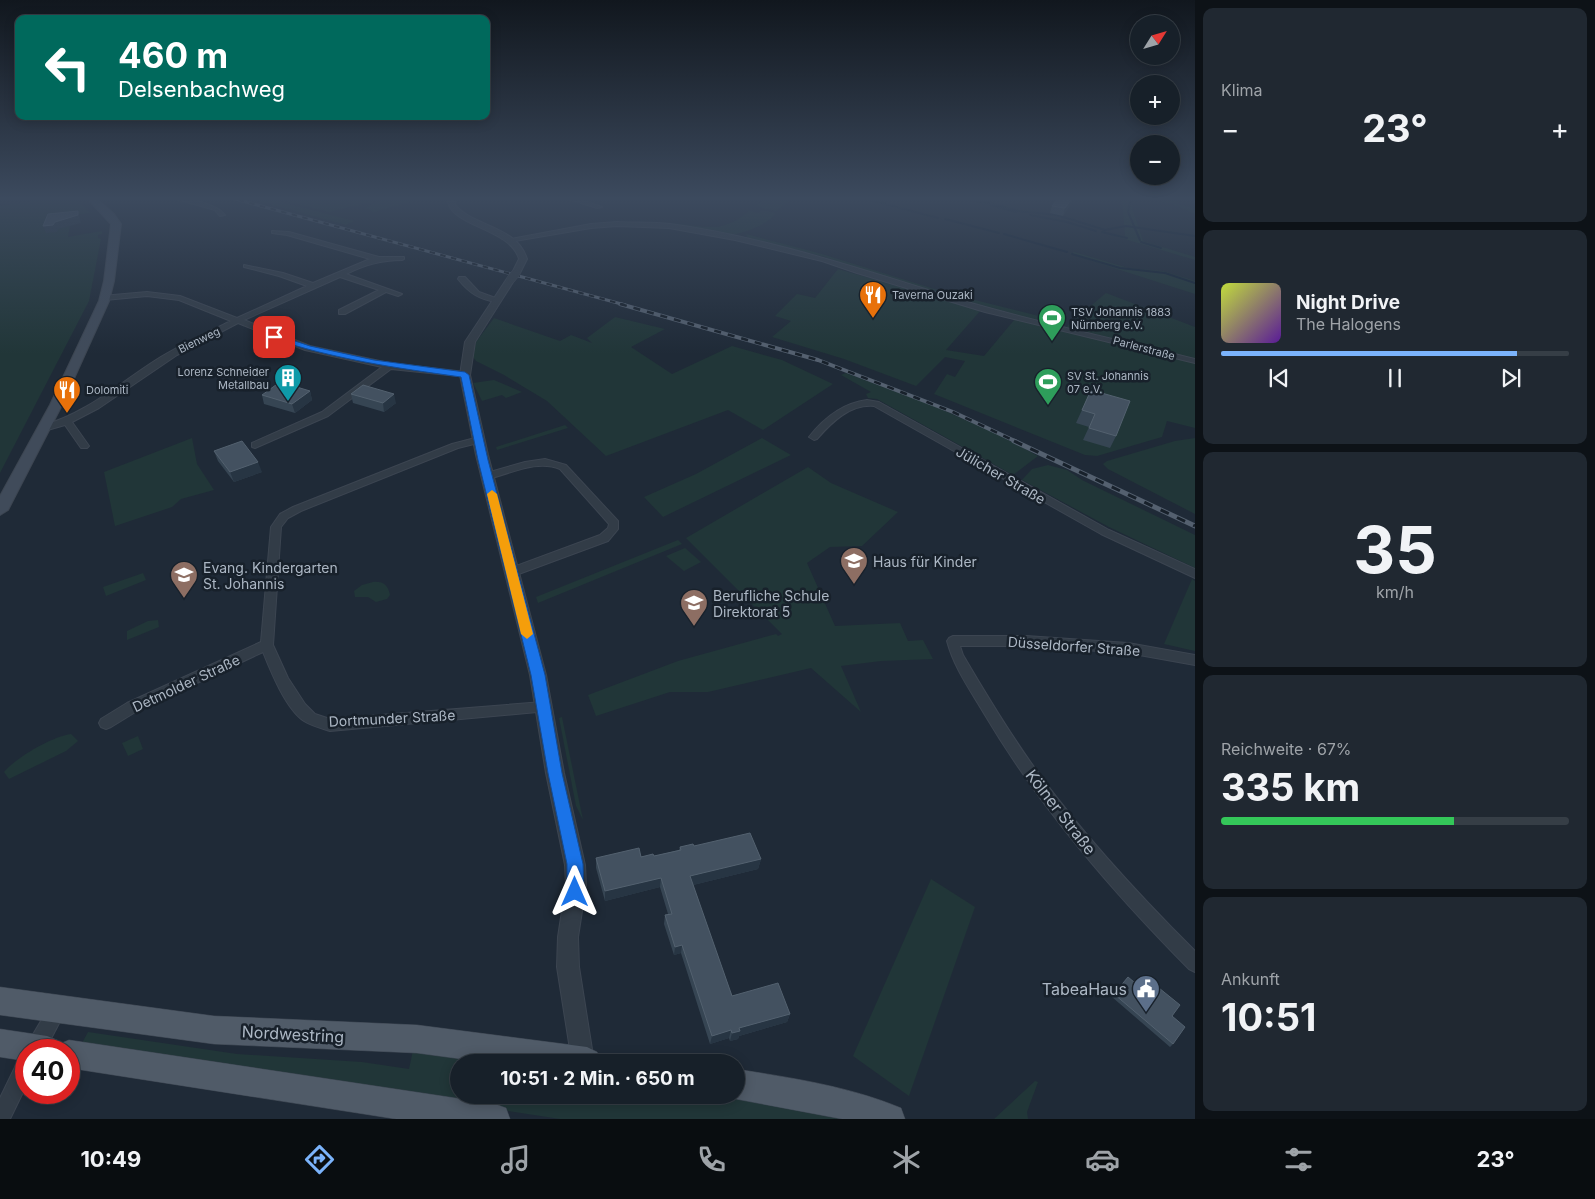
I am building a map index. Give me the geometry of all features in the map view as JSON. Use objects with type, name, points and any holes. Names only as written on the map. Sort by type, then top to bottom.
[{"type":"main road","points":[[0,510],[44,428],[106,298],[113,249]]},
{"type":"main road","name":"Nordwestring","points":[[0,1001],[214,1030],[424,1040],[526,1054]]},
{"type":"main road","points":[[0,1043],[15,1048]]},
{"type":"main road","points":[[80,1056],[495,1119]]},
{"type":"main road","points":[[745,1086],[825,1100],[890,1119]]},
{"type":"street","points":[[343,249],[377,259]]},
{"type":"street","points":[[520,249],[523,256],[513,276],[470,342],[465,375],[487,476],[538,675],[576,872],[576,885],[568,937],[568,967],[584,1054]]},
{"type":"street","name":"Parlerstraße","points":[[783,249],[824,259],[858,272],[1006,315],[1194,361]]},
{"type":"street","name":"Bienweg","points":[[44,428],[68,422],[174,353],[313,286],[377,259],[402,258]]},
{"type":"street","points":[[246,266],[281,274],[313,286]]},
{"type":"street","points":[[339,274],[398,294]]},
{"type":"street","points":[[462,279],[470,291],[478,296],[500,296]]},
{"type":"street","points":[[342,312],[385,290]]},
{"type":"street","points":[[106,298],[164,294],[180,298],[308,348],[389,366],[465,375]]},
{"type":"street","points":[[255,445],[325,414],[389,366]]},
{"type":"street","name":"Jülicher Straße","points":[[814,437],[821,428],[854,403],[866,401],[876,404],[1104,532],[1195,574]]},
{"type":"street","points":[[68,422],[84,446]]},
{"type":"street","name":"Dortmunder Straße","points":[[479,440],[456,446],[297,509],[284,516],[276,527],[267,645],[271,662],[303,712],[314,720],[330,725],[543,707]]},
{"type":"street","points":[[487,476],[536,462],[552,462],[563,467],[614,523],[613,529],[604,538],[512,572]]},
{"type":"street","name":"Düsseldorfer Straße","points":[[953,641],[1026,641],[1128,648],[1195,660]]},
{"type":"street","name":"Kölner Straße","points":[[953,641],[957,656],[975,686],[1045,794],[1109,872],[1195,964]]},
{"type":"street","name":"Detmolder Straße","points":[[106,723],[132,707],[267,645]]},
{"type":"street","points":[[44,1039],[58,1010]]},
{"type":"street","points":[[0,1119],[15,1092]]},
{"type":"green space","points":[[0,249],[99,249],[89,301],[0,473]]},
{"type":"green space","points":[[793,249],[804,249],[822,254],[947,293],[1043,317],[1039,321],[869,274],[825,257]]},
{"type":"green space","points":[[1159,249],[1170,249],[1195,257],[1195,260]]},
{"type":"green space","points":[[1074,252],[1128,268],[1163,271],[1195,281],[1195,294],[1070,254]]},
{"type":"green space","points":[[838,269],[981,310],[946,350],[984,356],[1015,319],[1195,363],[1195,428],[1167,421],[1162,437],[1097,456],[1085,455],[934,394],[947,374],[955,377],[965,361],[945,357],[916,386],[844,359],[772,337],[791,321],[775,316],[797,294],[815,298]]},
{"type":"green space","points":[[1106,293],[1195,327],[1195,359],[1066,327]]},
{"type":"green space","points":[[615,317],[665,329],[631,347],[672,374],[732,346],[782,360],[833,384],[763,430],[728,410],[606,456],[547,401],[504,375],[476,361],[472,356],[476,342],[494,318],[560,341],[571,335],[592,343],[587,338]]},
{"type":"green space","points":[[846,373],[934,406],[1001,436],[1038,456],[1013,475],[877,399],[868,398],[866,394],[871,392],[841,375]]},
{"type":"green space","points":[[494,380],[522,392],[506,398],[502,395],[482,401],[473,383]]},
{"type":"green space","points":[[565,425],[568,428],[497,450],[496,447]]},
{"type":"green space","points":[[192,438],[197,464],[214,490],[181,499],[172,507],[115,526],[104,472]]},
{"type":"green space","points":[[762,438],[791,455],[663,517],[644,497],[696,474]]},
{"type":"green space","points":[[1195,438],[1195,514],[1108,469],[1103,464],[1107,461],[1175,441]]},
{"type":"green space","points":[[1048,465],[1067,470],[1082,480],[1195,535],[1195,568],[1109,527],[1022,480],[1032,469]]},
{"type":"green space","points":[[808,467],[831,483],[898,512],[862,546],[830,547],[807,563],[835,626],[900,623],[908,641],[923,640],[933,659],[881,661],[841,666],[861,712],[811,668],[708,692],[670,692],[596,716],[588,695],[678,661],[776,634],[778,636],[782,634],[686,538]]},
{"type":"green space","points":[[678,540],[682,544],[538,603],[536,597]]},
{"type":"green space","points":[[685,548],[701,562],[684,571],[666,556]]},
{"type":"green space","points":[[143,573],[146,580],[106,596],[103,587]]},
{"type":"green space","points":[[1192,579],[1195,581],[1195,651],[1164,644]]},
{"type":"green space","points":[[380,582],[386,586],[390,595],[387,599],[376,602],[368,597],[355,597],[354,591],[362,585]]},
{"type":"green space","points":[[158,620],[159,627],[127,640],[127,631],[148,621]]},
{"type":"green space","points":[[562,717],[583,820],[576,806],[559,718]]},
{"type":"green space","points":[[71,734],[78,741],[66,751],[9,779],[4,772],[17,760],[35,749],[54,739]]},
{"type":"green space","points":[[138,736],[143,749],[128,756],[122,743]]},
{"type":"green space","points":[[931,879],[975,907],[909,1096],[853,1056]]},
{"type":"green space","points":[[88,1032],[237,1054],[362,1062],[409,1069],[413,1050],[467,1054],[450,1054],[450,1102],[81,1045]]},
{"type":"green space","points":[[1035,1081],[1038,1082],[1027,1112],[1028,1119],[994,1119]]},
{"type":"green space","points":[[745,1097],[866,1119],[560,1119],[463,1104],[745,1104]]},
{"type":"building","points":[[280,382],[310,391],[292,404],[262,395]]},
{"type":"building","points":[[363,385],[394,394],[383,403],[351,394]]},
{"type":"building","points":[[1091,390],[1130,401],[1116,436],[1089,428],[1095,414],[1082,410]]},
{"type":"building","points":[[242,441],[258,462],[230,472],[214,451]]},
{"type":"building","points":[[750,833],[761,859],[690,876],[732,996],[778,983],[790,1014],[739,1028],[740,1031],[732,1033],[731,1030],[712,1036],[682,945],[675,947],[665,915],[672,914],[661,878],[605,891],[596,858],[639,848],[641,857],[653,854],[654,856],[681,850],[680,847],[693,844],[694,846]]},
{"type":"building","name":"TabeaHaus","points":[[1128,977],[1152,997],[1159,988],[1180,1005],[1172,1016],[1185,1027],[1173,1044],[1114,994]]},
{"type":"waterway","points":[[1057,249],[1067,252]]},
{"type":"waterway","points":[[1072,254],[1120,268],[1165,273],[1195,283]]},
{"type":"railway","points":[[420,249],[625,305]]},
{"type":"railway","points":[[620,304],[818,360],[953,412],[1017,442]]},
{"type":"railway","points":[[1014,441],[1195,526]]},
{"type":"slow traffic","points":[[492,494],[527,634]]},
{"type":"place","name":"Taverna Ouzaki","points":[[873,319]]},
{"type":"place","name":"TSV Johannis 1883 Nürnberg e.V.","points":[[1052,342]]},
{"type":"place","name":"Lorenz Schneider Metallbau","points":[[288,402]]},
{"type":"place","name":"SV St. Johannis 07 e.V.","points":[[1048,406]]},
{"type":"place","name":"Dolomiti","points":[[67,414]]},
{"type":"place","name":"Haus für Kinder","points":[[854,585]]},
{"type":"place","name":"Evang. Kindergarten St. Johannis","points":[[184,599]]},
{"type":"place","name":"Berufliche Schule Direktorat 5","points":[[694,627]]},
{"type":"place","name":"TabeaHaus","points":[[1146,1013]]},
{"type":"route","points":[[274,337],[308,348],[389,366],[465,375],[483,460],[538,675],[555,773],[575,864],[575,892]]}]
